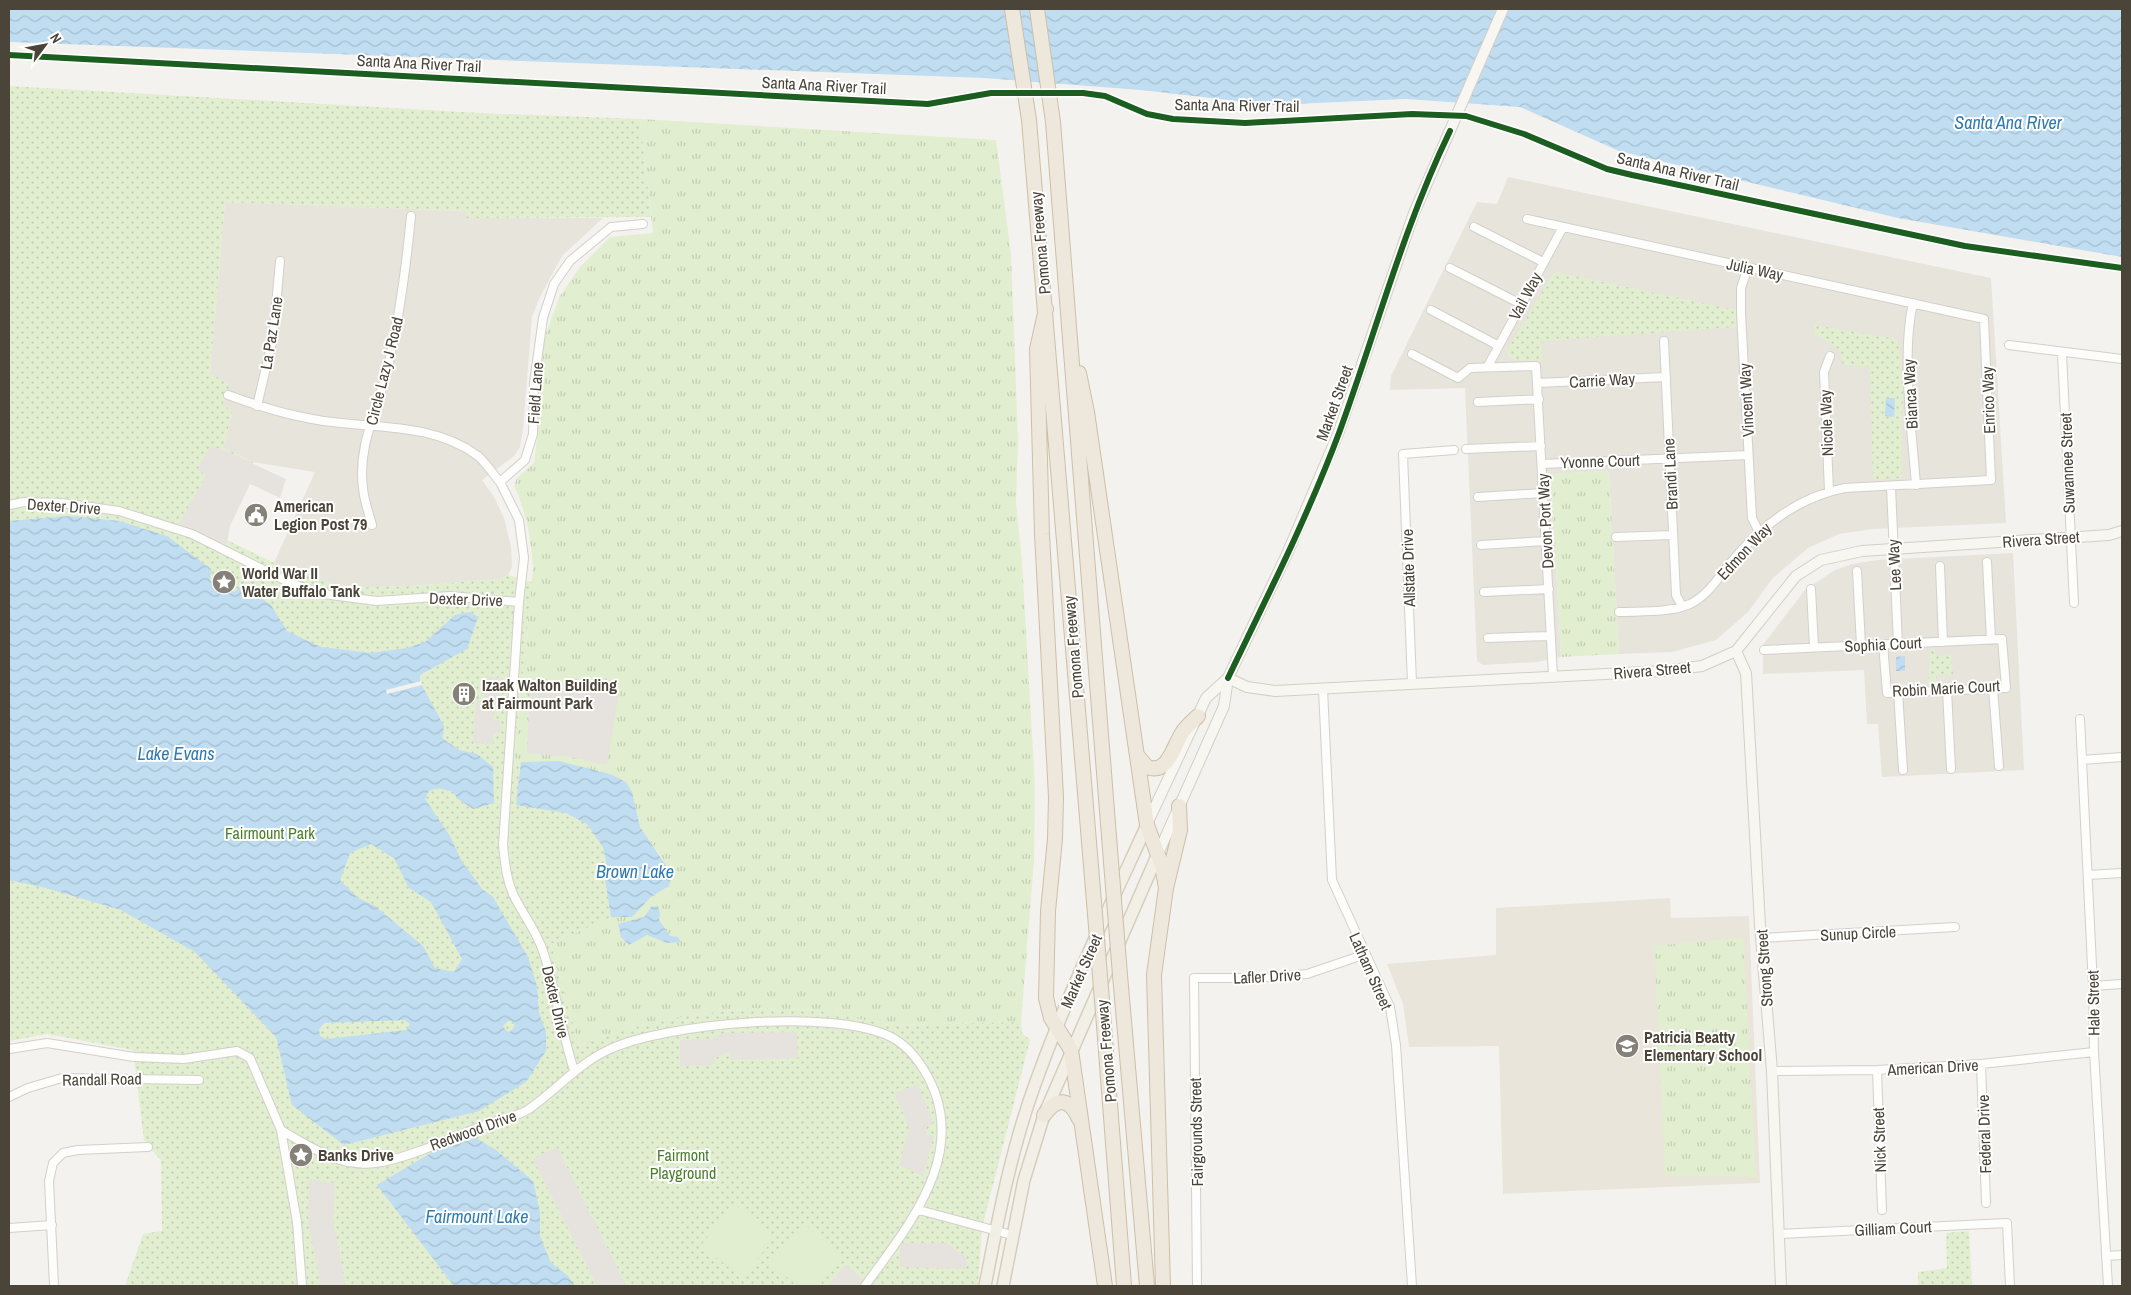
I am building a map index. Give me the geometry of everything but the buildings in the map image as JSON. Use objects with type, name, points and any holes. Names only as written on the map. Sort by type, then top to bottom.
[{"type":"highway","name":"Pomona Freeway","points":[[1012,9],[1030,120],[1124,1286]]},
{"type":"highway","name":"Pomona Freeway","points":[[1037,9],[1052,122],[1120,975],[1147,1286]]},
{"type":"highway","points":[[1046,309],[1037,349],[1042,534],[1056,797],[1055,839],[1048,911],[1046,998],[1050,1015],[1071,1050],[1105,1286]]},
{"type":"highway","points":[[1068,316],[1088,412],[1146,825],[1162,866],[1166,888]]},
{"type":"highway","points":[[1137,755],[1146,767],[1156,769],[1162,767],[1168,761],[1183,731],[1198,716]]},
{"type":"highway","points":[[1163,1286],[1154,975],[1166,888],[1180,830],[1179,806]]},
{"type":"highway","points":[[1044,1114],[1054,1103],[1066,1102],[1075,1111],[1082,1125]]},
{"type":"main road","name":"Market Street","points":[[985,1286],[996,1231],[1024,1117],[1057,1025],[1146,825]]},
{"type":"main road","name":"Market Street","points":[[1003,1286],[1024,1180],[1044,1114],[1157,856]]},
{"type":"street","name":"Market Street","points":[[1157,856],[1224,706],[1228,678],[1287,554],[1338,434],[1429,173],[1450,131],[1503,9]]},
{"type":"street","name":"Circle Lazy J Road","points":[[372,525],[363,488],[363,455],[370,425],[388,368],[405,282],[410,216]]},
{"type":"street","name":"Julia Way","points":[[1526,219],[1984,319]]},
{"type":"street","name":"Field Lane","points":[[500,482],[525,460],[533,434],[534,383],[543,318],[554,284],[570,262],[611,227],[643,224]]},
{"type":"street","points":[[1474,227],[1543,262]]},
{"type":"street","name":"Vail Way","points":[[1488,366],[1563,227]]},
{"type":"street","name":"La Paz Lane","points":[[257,406],[273,338],[280,261]]},
{"type":"street","name":"Vincent Way","points":[[1748,267],[1742,288],[1741,313],[1752,518],[1758,532]]},
{"type":"street","points":[[1450,268],[1521,304]]},
{"type":"street","name":"Bianca Way","points":[[1913,303],[1908,325],[1908,349],[1916,485]]},
{"type":"street","points":[[1431,310],[1499,346]]},
{"type":"street","name":"Enrico Way","points":[[1984,319],[1991,480]]},
{"type":"street","name":"Brandi Lane","points":[[1664,341],[1676,595],[1682,606]]},
{"type":"street","points":[[2009,345],[2122,359]]},
{"type":"street","name":"Suwannee Street","points":[[2062,353],[2074,603]]},
{"type":"street","points":[[1412,354],[1458,378],[1470,368],[1488,366]]},
{"type":"street","name":"Nicole Way","points":[[1829,491],[1824,372],[1830,356]]},
{"type":"street","name":"Devon Port Way","points":[[1488,366],[1536,366],[1553,676]]},
{"type":"street","name":"Carrie Way","points":[[1538,384],[1666,377]]},
{"type":"street","points":[[228,395],[257,406],[313,420],[412,430],[446,438],[478,457],[500,482],[519,520],[524,558],[519,602]]},
{"type":"street","points":[[1478,402],[1539,399]]},
{"type":"street","points":[[1466,449],[1541,446]]},
{"type":"street","name":"Allstate Drive","points":[[1412,682],[1403,454],[1454,450]]},
{"type":"street","name":"Yvonne Court","points":[[1542,464],[1748,455]]},
{"type":"street","name":"Edmon Way","points":[[1619,612],[1672,609],[1701,597],[1758,532],[1791,508],[1829,491],[1845,488],[1891,487],[1991,480]]},
{"type":"street","name":"Lee Way","points":[[1891,487],[1898,644]]},
{"type":"street","points":[[1478,497],[1544,493]]},
{"type":"street","name":"Dexter Drive","points":[[9,505],[24,502],[62,503],[119,511],[192,534],[290,583],[323,594],[377,600],[450,596],[519,602],[503,845],[506,873],[513,894],[539,939],[550,972],[564,1039],[574,1070]]},
{"type":"street","name":"Rivera Street","points":[[1228,678],[1263,691],[1323,689],[1412,682],[1663,671],[1702,666],[1736,651],[1796,576],[1821,560],[1862,551],[1893,548],[2070,538],[2108,535],[2122,531]]},
{"type":"street","points":[[1616,537],[1673,535]]},
{"type":"street","points":[[1481,545],[1546,541]]},
{"type":"street","points":[[1987,562],[1991,640]]},
{"type":"street","points":[[1940,566],[1943,642]]},
{"type":"street","points":[[1857,572],[1861,645]]},
{"type":"street","points":[[1484,592],[1548,589]]},
{"type":"street","points":[[1811,589],[1814,647]]},
{"type":"street","points":[[1488,638],[1551,636]]},
{"type":"street","name":"Sophia Court","points":[[1764,650],[2002,639]]},
{"type":"street","name":"Robin Marie Court","points":[[1883,644],[1887,693],[2006,688],[2002,639]]},
{"type":"street","name":"Strong Street","points":[[1736,651],[1746,673],[1761,938],[1772,1071],[1781,1286]]},
{"type":"street","name":"Market Street","points":[[1146,825],[1206,698],[1228,678]]},
{"type":"street","points":[[1993,688],[1998,766]]},
{"type":"street","name":"Latham Street","points":[[1323,689],[1332,880],[1390,1007],[1396,1045],[1412,1286]]},
{"type":"street","points":[[1947,690],[1950,769]]},
{"type":"street","points":[[1898,692],[1903,770]]},
{"type":"street","name":"Hale Street","points":[[2080,719],[2093,986],[2094,1052],[2108,1286]]},
{"type":"street","points":[[2082,760],[2122,758]]},
{"type":"street","points":[[2088,875],[2122,873]]},
{"type":"street","name":"Sunup Circle","points":[[1761,938],[1955,927]]},
{"type":"street","name":"Lafler Drive","points":[[1194,978],[1256,978],[1307,974],[1366,954]]},
{"type":"street","name":"Fairgrounds Street","points":[[1194,978],[1197,1286]]},
{"type":"street","points":[[2093,986],[2122,984]]},
{"type":"street","name":"Redwood Drive","points":[[281,1130],[323,1154],[342,1162],[381,1162],[522,1113],[574,1070],[608,1050],[650,1036],[685,1028],[772,1022],[820,1022],[858,1028],[891,1037],[916,1056],[933,1084],[941,1108],[942,1130],[941,1148],[935,1173],[919,1210],[865,1286]]},
{"type":"street","points":[[9,1048],[47,1043],[134,1057],[184,1059],[237,1051],[250,1058],[281,1130],[297,1222],[302,1286]]},
{"type":"street","name":"American Drive","points":[[1772,1071],[1877,1070],[1981,1064],[2094,1052]]},
{"type":"street","name":"Federal Drive","points":[[1981,1064],[1986,1203]]},
{"type":"street","name":"Nick Street","points":[[1877,1070],[1882,1210]]},
{"type":"street","name":"Randall Road","points":[[9,1097],[28,1088],[62,1078],[199,1080]]},
{"type":"street","points":[[54,1286],[49,1181],[53,1163],[63,1154],[78,1150],[148,1147]]},
{"type":"street","points":[[919,1210],[1012,1234]]},
{"type":"street","name":"Gilliam Court","points":[[1779,1234],[2007,1223],[2010,1286]]},
{"type":"street","points":[[9,1228],[52,1225]]},
{"type":"street","points":[[2106,1256],[2122,1255]]},
{"type":"shaded area","points":[[1508,177],[1991,278],[2006,523],[1873,529],[1839,534],[1808,548],[1773,578],[1748,612],[1716,640],[1672,652],[1619,654],[1609,471],[1551,474],[1561,657],[1537,662],[1483,665],[1477,661],[1465,388],[1390,390],[1391,376],[1477,202],[1497,204]]},
{"type":"shaded area","points":[[225,202],[467,211],[467,218],[603,218],[562,256],[539,299],[532,317],[520,447],[514,456],[482,480],[494,497],[504,518],[511,547],[512,567],[508,575],[500,579],[411,586],[343,588],[274,563],[315,472],[253,462],[223,448],[233,411],[222,406],[210,374]]},
{"type":"shaded area","points":[[210,447],[219,448],[286,479],[280,498],[250,484],[230,526],[226,549],[179,524],[206,475],[197,470]]},
{"type":"shaded area","points":[[2013,553],[2024,770],[1882,777],[1878,724],[1867,724],[1864,670],[1763,674],[1763,645],[1804,591],[1835,570],[1852,564],[1877,560]]},
{"type":"shaded area","points":[[485,677],[503,678],[501,704],[494,703],[493,720],[501,720],[500,733],[493,733],[493,744],[473,743],[476,700],[484,701]]},
{"type":"shaded area","points":[[530,685],[619,693],[607,765],[570,757],[527,753]]},
{"type":"shaded area","name":"Patricia Beatty Elementary School","points":[[1670,898],[1671,918],[1749,916],[1760,1183],[1503,1194],[1499,1046],[1409,1047],[1403,1004],[1387,964],[1496,955],[1496,908]]},
{"type":"shaded area","points":[[797,1032],[798,1058],[731,1060],[730,1052],[714,1059],[713,1065],[680,1066],[680,1040],[711,1039],[724,1033]]},
{"type":"shaded area","points":[[918,1084],[933,1123],[927,1126],[926,1134],[934,1136],[923,1176],[899,1165],[909,1129],[895,1093]]},
{"type":"shaded area","points":[[557,1147],[626,1285],[624,1286],[597,1286],[533,1159]]},
{"type":"shaded area","points":[[309,1179],[335,1183],[333,1221],[346,1286],[321,1286],[308,1222]]},
{"type":"shaded area","points":[[900,1243],[946,1243],[967,1257],[965,1269],[900,1267]]},
{"type":"shaded area","points":[[845,1265],[863,1279],[857,1286],[828,1286]]},
{"type":"green space","name":"Fairmount Park","points":[[9,86],[479,113],[640,119],[651,217],[467,218],[466,211],[225,202],[210,374],[230,383],[222,406],[233,410],[223,448],[253,462],[215,534],[274,563],[343,588],[411,586],[500,579],[508,575],[532,582],[514,757],[521,762],[559,761],[610,774],[626,782],[632,792],[640,827],[671,873],[669,886],[652,896],[632,917],[611,917],[551,944],[579,1046],[634,1027],[693,1015],[752,1008],[815,1010],[890,1025],[1021,1022],[1022,1033],[1030,1040],[982,1228],[978,1286],[125,1286],[143,1234],[162,1231],[161,1161],[144,1140],[133,1050],[47,1034],[9,1041]]},
{"type":"green space","points":[[640,119],[996,140],[1011,254],[1018,441],[1016,503],[1022,562],[1035,786],[1034,861],[1021,1022],[890,1025],[815,1010],[752,1008],[693,1015],[634,1027],[579,1046],[551,944],[611,917],[632,917],[652,896],[669,886],[662,858],[640,827],[632,792],[610,774],[559,761],[521,762],[514,757],[533,569],[528,527],[514,486],[517,478],[534,463],[539,423],[543,341],[560,296],[580,267],[610,237],[653,233]]},
{"type":"green space","points":[[1554,272],[1737,310],[1736,327],[1542,341],[1542,362],[1512,359],[1506,352]]},
{"type":"green space","points":[[1814,325],[1897,339],[1904,383],[1901,426],[1902,478],[1873,479],[1870,367],[1843,365],[1840,350],[1815,334]]},
{"type":"green space","points":[[1609,471],[1619,654],[1561,657],[1551,474]]},
{"type":"green space","points":[[1935,649],[1937,656],[1951,655],[1953,674],[1937,675],[1937,682],[1928,683],[1930,650]]},
{"type":"green space","points":[[1743,937],[1756,1177],[1665,1176],[1654,946]]},
{"type":"green space","points":[[734,1204],[775,1237],[742,1278],[701,1245]]},
{"type":"green space","points":[[803,1223],[843,1256],[819,1286],[798,1286],[770,1264]]},
{"type":"green space","points":[[1969,1231],[1972,1286],[1918,1286],[1918,1272],[1947,1268],[1946,1233]]},
{"type":"water","name":"Santa Ana River","points":[[9,9],[2122,9],[2122,257],[1898,218],[1619,151],[1520,107],[1406,99],[1272,105],[1141,90],[984,78],[9,42]]},
{"type":"water","points":[[1886,398],[1895,398],[1894,417],[1885,416]]},
{"type":"water","name":"Lake Evans","points":[[69,516],[119,521],[167,536],[211,569],[210,580],[219,591],[234,592],[243,585],[271,605],[287,631],[321,647],[371,653],[407,648],[425,642],[455,615],[470,612],[478,617],[467,649],[420,675],[420,682],[444,726],[442,738],[459,750],[477,754],[493,767],[494,803],[473,809],[458,799],[453,792],[438,788],[429,791],[425,799],[450,836],[461,860],[482,889],[493,897],[528,957],[537,986],[539,1013],[546,1032],[546,1051],[526,1082],[479,1111],[344,1145],[292,1105],[276,1037],[195,952],[121,910],[46,888],[9,880],[9,521]],"holes":[[[371,844],[394,858],[409,888],[431,902],[462,959],[454,972],[435,968],[423,946],[375,906],[358,898],[340,880],[350,853]],[[404,1020],[410,1024],[407,1030],[326,1039],[320,1036],[319,1030],[324,1023]],[[508,1021],[512,1021],[515,1026],[510,1032],[506,1031],[503,1026]]]},
{"type":"water","points":[[1905,656],[1905,671],[1896,671],[1896,657]]},
{"type":"water","name":"Brown Lake","points":[[559,761],[610,774],[626,782],[632,792],[640,827],[671,873],[669,886],[652,896],[632,917],[611,917],[605,879],[606,861],[603,847],[587,824],[566,813],[516,805],[521,762]]},
{"type":"water","points":[[658,906],[659,920],[670,936],[678,937],[681,942],[667,943],[647,935],[629,945],[621,937],[618,924],[644,917],[651,907]]},
{"type":"water","name":"Fairmount Lake","points":[[476,1138],[496,1150],[533,1181],[540,1212],[540,1236],[551,1263],[567,1275],[575,1286],[454,1286],[377,1185],[434,1151]]},
{"type":"pier","points":[[421,681],[422,685],[387,694],[386,690]]},
{"type":"cycle path","name":"Santa Ana River Trail","points":[[9,55],[928,104],[991,93],[1083,93],[1105,96],[1147,114],[1173,119],[1245,123],[1412,114],[1466,116],[1524,134],[1607,169],[1632,175],[1965,246],[2122,268]]},
{"type":"cycle path","points":[[1228,678],[1327,464],[1418,205],[1450,131]]},
{"type":"place","name":"American Legion Post 79","points":[[256,515]]},
{"type":"place","name":"World War II Water Buffalo Tank","points":[[224,582]]},
{"type":"place","name":"Izaak Walton Building at Fairmount Park","points":[[464,694]]},
{"type":"place","name":"Patricia Beatty Elementary School","points":[[1627,1046]]},
{"type":"place","name":"Banks Drive","points":[[301,1155]]},
{"type":"park label","name":"Fairmont Playground","points":[[683,1164]]}]
